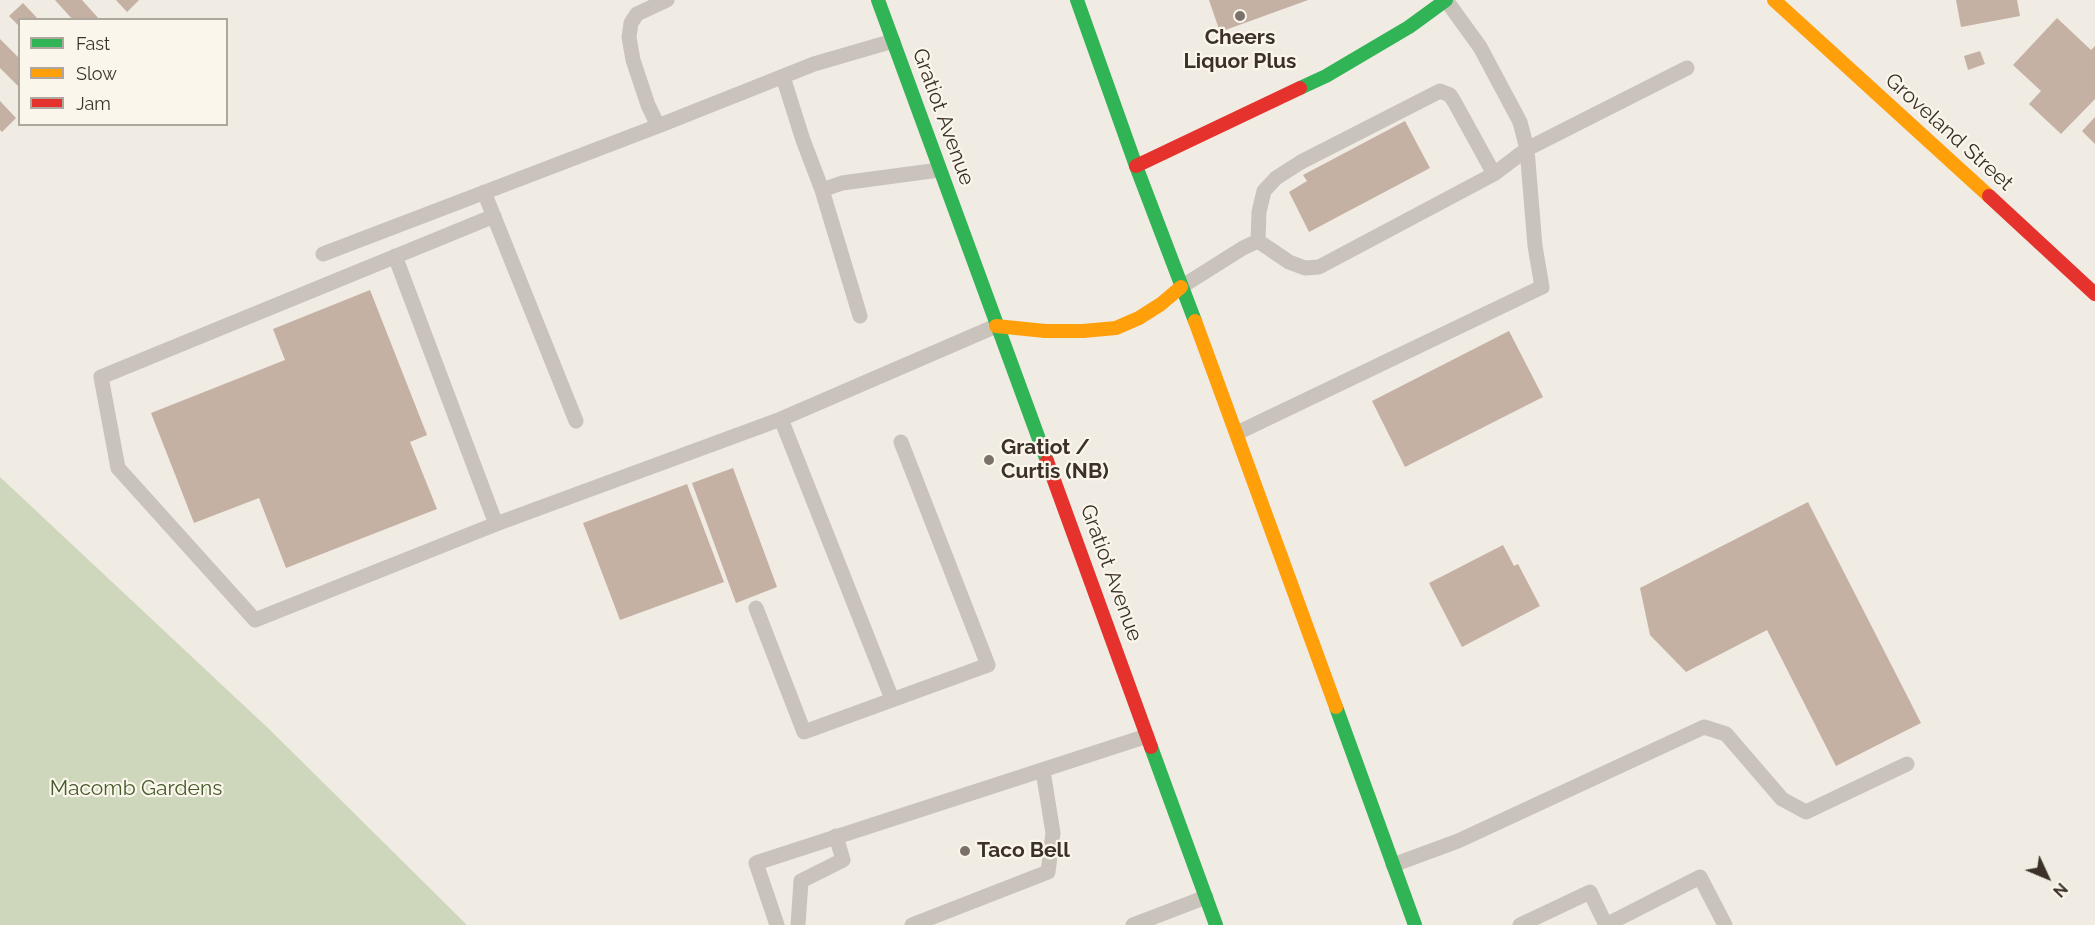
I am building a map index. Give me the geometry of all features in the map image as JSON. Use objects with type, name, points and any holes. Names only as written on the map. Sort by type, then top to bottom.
[{"type":"main road","name":"Gratiot Avenue","points":[[878,0],[1216,925]]},
{"type":"main road","points":[[1077,0],[1415,925]]},
{"type":"main road","points":[[1136,166],[1326,76],[1409,27],[1446,0]]},
{"type":"main road","name":"Groveland Street","points":[[1774,0],[2095,294]]},
{"type":"main road","points":[[996,326],[1045,331],[1083,331],[1116,327],[1139,318],[1161,304],[1181,287]]},
{"type":"lane","points":[[658,126],[648,105],[633,60],[629,37],[631,23],[637,14],[667,0]]},
{"type":"lane","points":[[1237,433],[1542,287],[1535,246],[1527,149],[1520,122],[1480,47],[1446,0]]},
{"type":"lane","points":[[323,254],[814,64],[893,41]]},
{"type":"lane","points":[[1258,241],[1289,262],[1305,268],[1319,267],[1494,174],[1527,149],[1687,68]]},
{"type":"lane","points":[[783,77],[822,190],[860,315]]},
{"type":"lane","points":[[1258,241],[1259,212],[1264,191],[1276,178],[1301,162],[1440,91],[1449,94],[1455,103],[1494,174]]},
{"type":"lane","points":[[822,190],[842,183],[939,170]]},
{"type":"lane","points":[[483,192],[576,421]]},
{"type":"lane","points":[[494,216],[101,377],[118,468],[255,620],[496,524],[782,419],[996,326]]},
{"type":"lane","points":[[1181,287],[1258,241]]},
{"type":"lane","points":[[395,256],[496,524]]},
{"type":"lane","points":[[782,419],[891,699]]},
{"type":"lane","points":[[756,608],[804,732],[988,665],[901,442]]},
{"type":"lane","points":[[1393,865],[1458,841],[1704,728],[1726,734],[1782,799],[1806,812],[1907,764]]},
{"type":"lane","points":[[777,925],[756,863],[1147,736]]},
{"type":"lane","points":[[912,925],[1048,872],[1053,833],[1043,771]]},
{"type":"lane","points":[[798,925],[801,881],[843,860],[836,836]]},
{"type":"lane","points":[[1520,925],[1590,892],[1606,925],[1700,877],[1725,925]]},
{"type":"lane","points":[[1133,925],[1206,897]]},
{"type":"green space","name":"Macomb Gardens","points":[[0,477],[270,730],[467,925],[0,925]]},
{"type":"building","points":[[55,0],[82,0],[98,18],[71,18]]},
{"type":"building","points":[[116,0],[139,0],[127,12]]},
{"type":"building","name":"Cheers Liquor Plus","points":[[1209,0],[1308,0],[1220,32]]},
{"type":"building","points":[[1956,0],[2017,0],[2020,16],[1961,27]]},
{"type":"building","points":[[23,3],[37,18],[18,18],[18,25],[9,16]]},
{"type":"building","points":[[2057,18],[2091,50],[2095,46],[2095,99],[2061,134],[2029,104],[2041,91],[2013,65]]},
{"type":"building","points":[[0,39],[18,57],[18,86],[0,68]]},
{"type":"building","points":[[1980,51],[1985,64],[1968,70],[1964,56]]},
{"type":"building","points":[[0,101],[16,118],[2,132],[0,130]]},
{"type":"building","points":[[2095,117],[2095,144],[2082,131]]},
{"type":"building","points":[[1405,121],[1430,168],[1309,232],[1289,192],[1307,181],[1303,175]]},
{"type":"building","points":[[370,290],[427,435],[410,442],[437,509],[286,568],[259,498],[194,523],[151,413],[285,360],[273,329]]},
{"type":"building","points":[[1509,331],[1543,397],[1405,467],[1372,401]]},
{"type":"building","points":[[733,468],[777,587],[736,603],[692,483]]},
{"type":"building","points":[[687,484],[724,582],[620,620],[583,523]]},
{"type":"building","points":[[1808,502],[1921,723],[1836,766],[1767,630],[1686,672],[1650,635],[1640,588]]},
{"type":"building","points":[[1503,545],[1514,566],[1518,564],[1540,606],[1462,647],[1429,583]]},
{"type":"traffic: fast","points":[[878,0],[1047,461]]},
{"type":"traffic: fast","points":[[1077,0],[1136,166],[1195,321]]},
{"type":"traffic: fast","points":[[1300,88],[1326,76],[1409,27],[1446,0]]},
{"type":"traffic: fast","points":[[1336,707],[1415,925]]},
{"type":"traffic: fast","points":[[1151,747],[1216,925]]},
{"type":"traffic: slow","points":[[1774,0],[1989,196]]},
{"type":"traffic: slow","points":[[996,326],[1045,331],[1116,328],[1139,318],[1161,304],[1181,287]]},
{"type":"traffic: slow","points":[[1195,321],[1336,707]]},
{"type":"traffic: jam","points":[[1136,166],[1300,88]]},
{"type":"traffic: jam","points":[[1989,196],[2095,294]]},
{"type":"traffic: jam","points":[[1047,461],[1151,747]]},
{"type":"place","name":"Cheers Liquor Plus","points":[[1240,16]]},
{"type":"place","name":"Gratiot / Curtis (NB)","points":[[989,460]]},
{"type":"place","name":"Taco Bell","points":[[965,851]]}]
